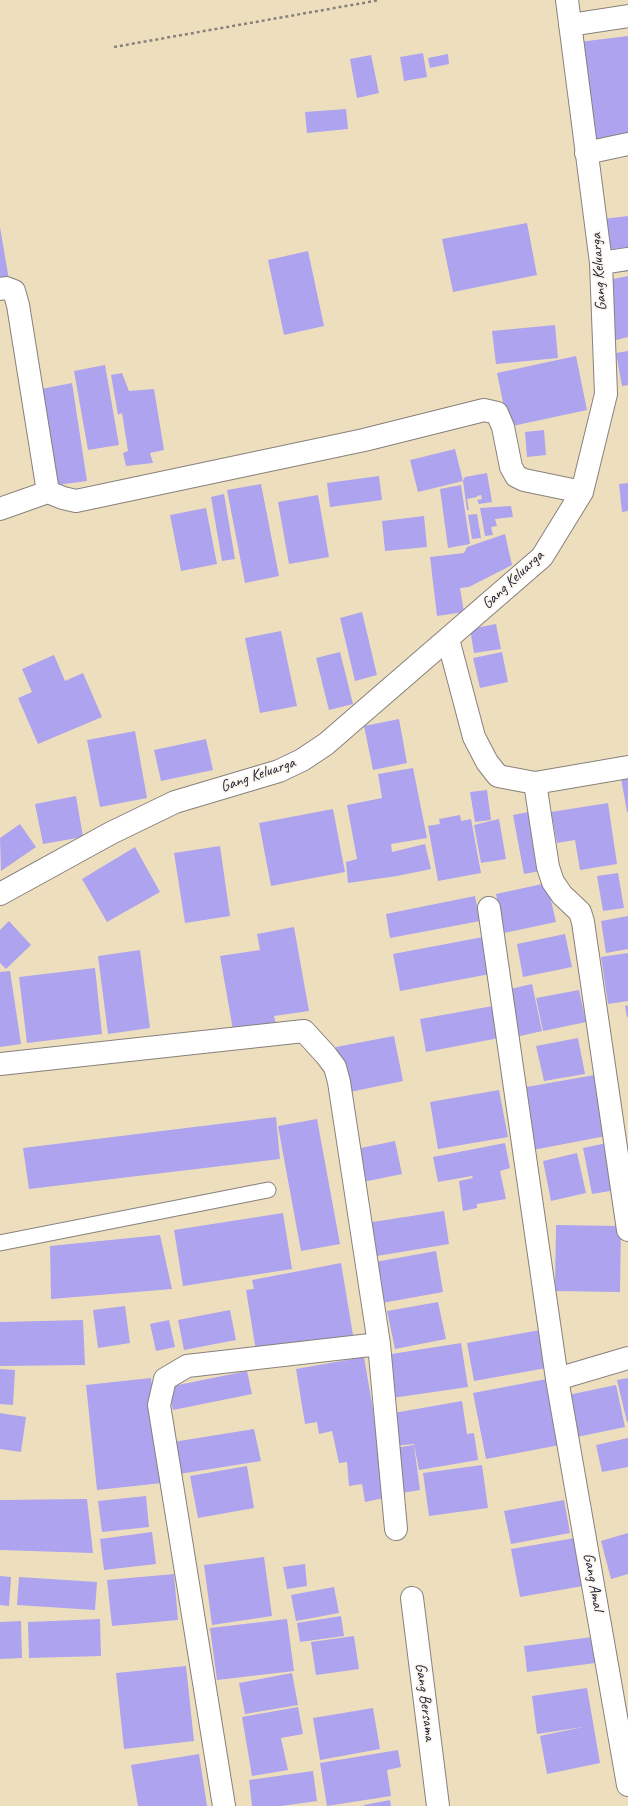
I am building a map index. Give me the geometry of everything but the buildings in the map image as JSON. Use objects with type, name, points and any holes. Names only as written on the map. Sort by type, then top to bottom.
[{"type":"street","name":"Gang Keluarga","points":[[0,894],[111,833],[175,802],[279,771],[302,760],[326,744],[542,557],[582,492],[606,394],[601,262],[567,0]]},
{"type":"street","points":[[570,25],[628,16]]},
{"type":"street","points":[[586,153],[628,144]]},
{"type":"street","points":[[601,262],[628,259]]},
{"type":"street","points":[[0,289],[6,288],[14,291],[18,305],[48,492]]},
{"type":"street","points":[[0,509],[48,492],[76,501],[364,440],[484,410],[497,414],[503,427],[511,467],[516,476],[524,480],[582,492]]},
{"type":"street","points":[[448,639],[474,737],[487,762],[498,776],[535,783],[628,767]]},
{"type":"street","points":[[535,783],[548,867],[553,882],[562,895],[580,912],[584,922],[628,1230]]},
{"type":"street","name":"Gang Amal","points":[[490,908],[558,1380],[628,1784]]},
{"type":"street","points":[[0,1064],[304,1031],[326,1054],[335,1067],[380,1344],[396,1529]]},
{"type":"street","points":[[224,1806],[159,1405],[165,1379],[187,1366],[380,1344]]},
{"type":"street","points":[[558,1380],[628,1358]]},
{"type":"street","name":"Gang Bersama","points":[[412,1598],[438,1806]]},
{"type":"lane","points":[[0,1243],[268,1190]]},
{"type":"path","points":[[114,47],[380,0]]}]
